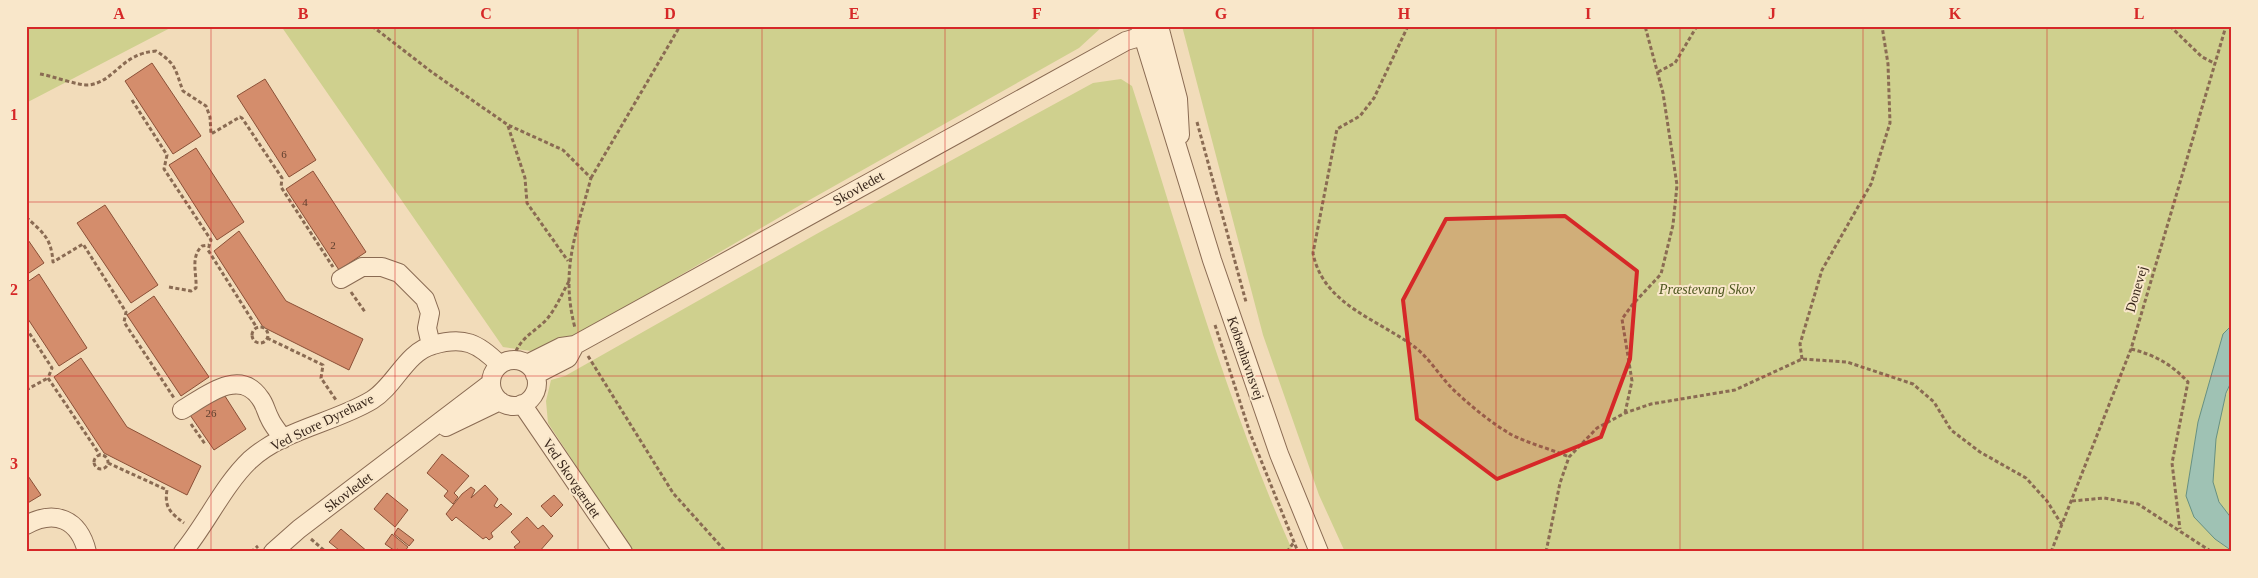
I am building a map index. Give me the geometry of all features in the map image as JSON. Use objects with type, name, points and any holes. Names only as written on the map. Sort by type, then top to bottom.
[{"type":"street","name":"Skovledet","points":[[519,366],[561,347],[577,343],[1141,31],[1160,28]]},
{"type":"street","name":"Københavnsvej","points":[[1160,28],[1178,99],[1182,160]]},
{"type":"street","name":"Københavnsvej","points":[[1141,31],[1212,260],[1279,454],[1319,552]]},
{"type":"street","points":[[341,279],[362,267],[382,267],[399,274],[425,299],[430,313],[427,328],[431,345]]},
{"type":"street","name":"Ved Store Dyrehave","points":[[183,552],[198,534],[232,480],[252,459],[283,439],[346,413],[378,395],[390,386],[412,357],[431,345],[455,340],[469,342],[519,366]]},
{"type":"street","points":[[519,366],[537,385],[534,393],[522,404],[508,405],[500,401],[494,394],[491,383],[493,373],[519,366]]},
{"type":"street","name":"Skovledet","points":[[273,552],[299,528],[491,383]]},
{"type":"street","points":[[182,410],[222,386],[233,384],[244,386],[255,390],[262,400],[270,421],[283,439]]},
{"type":"street","name":"Skovledet","points":[[424,435],[449,426],[500,401]]},
{"type":"street","name":"Ved Skovgærdet","points":[[522,404],[623,552]]},
{"type":"street","points":[[26,525],[40,517],[60,518],[74,524],[84,540],[87,552]]},
{"type":"path","points":[[372,26],[433,73],[508,125],[563,150],[591,178]]},
{"type":"path","points":[[680,26],[591,178],[569,261],[569,303],[577,343],[673,493],[726,552]]},
{"type":"path","points":[[1408,26],[1374,98],[1360,116],[1337,129],[1313,252],[1316,270],[1331,290],[1352,308],[1417,349],[1456,392],[1486,416],[1512,434],[1569,457]]},
{"type":"path","points":[[1625,413],[1632,381],[1622,319],[1633,304],[1661,274],[1673,225],[1677,185],[1668,121],[1658,72],[1645,26]]},
{"type":"path","points":[[1658,72],[1675,63],[1697,26]]},
{"type":"path","points":[[1802,359],[1800,344],[1822,270],[1871,184],[1890,123],[1888,64],[1882,26]]},
{"type":"path","points":[[2170,26],[2202,57],[2216,64]]},
{"type":"path","name":"Donevej","points":[[2051,552],[2131,349],[2226,26]]},
{"type":"path","points":[[40,74],[87,85],[104,81],[118,66],[134,55],[156,51],[173,62],[178,70],[183,91],[206,106],[210,117],[211,134],[240,117],[242,118],[282,178],[282,187],[341,279],[365,312]]},
{"type":"path","points":[[132,100],[167,155],[164,169],[211,240],[208,250],[257,328],[265,330],[267,338]]},
{"type":"path","points":[[1196,116],[1246,304]]},
{"type":"path","points":[[508,125],[524,178],[527,203],[569,261]]},
{"type":"path","points":[[26,217],[47,238],[51,246],[52,262],[83,244],[126,312],[124,322],[205,444]]},
{"type":"path","points":[[169,287],[191,291],[196,288],[194,267],[198,250],[202,246],[209,245]]},
{"type":"path","points":[[519,366],[521,341],[545,321],[553,311],[569,280]]},
{"type":"path","points":[[26,328],[52,368],[48,378],[26,390]]},
{"type":"path","points":[[257,328],[252,333],[253,339],[260,343],[267,338]]},
{"type":"path","points":[[267,338],[323,365],[321,378],[324,385],[346,413]]},
{"type":"path","points":[[2131,349],[2151,354],[2173,366],[2188,382],[2172,463],[2180,529]]},
{"type":"path","points":[[1546,552],[1560,484],[1569,457],[1597,428],[1625,413],[1651,404],[1735,390],[1802,359],[1847,362],[1913,384],[1934,402],[1951,430],[1980,452],[2026,478],[2047,501],[2062,525]]},
{"type":"path","points":[[48,378],[100,455],[106,458],[108,463],[167,490],[165,501],[168,510],[198,534]]},
{"type":"path","points":[[100,455],[95,458],[95,466],[103,469],[108,463]]},
{"type":"path","points":[[2072,501],[2104,498],[2138,504],[2180,529],[2212,552]]},
{"type":"highlighted area","points":[[1565,216],[1637,271],[1630,359],[1601,437],[1497,479],[1417,419],[1403,300],[1446,219]]},
{"type":"green space","points":[[26,26],[174,26],[26,103]]},
{"type":"green space","points":[[281,26],[1103,26],[1079,48],[797,207],[566,342],[531,351],[503,347]]},
{"type":"green space","name":"Præstevang Skov","points":[[1182,26],[2232,26],[2232,325],[2223,335],[2198,422],[2186,496],[2215,539],[2232,552],[1345,552],[1319,495],[1263,335]]},
{"type":"green space","points":[[1121,79],[1132,86],[1226,380],[1269,495],[1293,552],[633,552],[548,423],[546,401],[551,380],[565,376],[820,232],[1093,83]]},
{"type":"green space","points":[[2232,380],[2232,519],[2222,506],[2215,492],[2213,458],[2217,430]]},
{"type":"shaded area","points":[[2232,325],[2232,380],[2226,393],[2216,439],[2213,482],[2219,502],[2232,519],[2232,551],[2215,539],[2194,517],[2186,496],[2198,422],[2223,334]]},
{"type":"building","points":[[152,63],[201,136],[173,154],[125,81]]},
{"type":"building","points":[[265,79],[316,160],[289,177],[237,96]]},
{"type":"building","points":[[196,148],[244,222],[217,240],[169,165]]},
{"type":"building","points":[[313,171],[366,252],[339,270],[286,189]]},
{"type":"building","points":[[105,205],[158,285],[131,303],[77,223]]},
{"type":"building","points":[[239,231],[286,301],[363,339],[349,370],[263,327],[214,251]]},
{"type":"building","points":[[26,237],[44,263],[26,275]]},
{"type":"building","points":[[39,274],[87,348],[59,366],[26,316],[26,283]]},
{"type":"building","points":[[154,296],[209,377],[181,396],[127,315]]},
{"type":"building","points":[[81,358],[127,427],[201,466],[187,495],[104,453],[54,377]]},
{"type":"building","points":[[223,393],[246,429],[214,450],[190,415]]},
{"type":"building","points":[[442,454],[469,476],[454,493],[458,497],[453,504],[444,496],[448,491],[427,473]]},
{"type":"building","points":[[26,473],[41,495],[26,504]]},
{"type":"building","points":[[485,485],[498,499],[494,506],[497,508],[501,504],[512,514],[491,533],[493,537],[489,540],[486,537],[483,539],[456,517],[452,521],[446,514],[462,494],[471,487],[475,490],[471,498]]},
{"type":"building","points":[[387,493],[408,510],[395,527],[374,509]]},
{"type":"building","points":[[554,495],[563,505],[551,517],[541,506]]},
{"type":"building","points":[[527,517],[538,529],[543,525],[553,536],[539,552],[518,552],[514,547],[520,542],[511,532]]},
{"type":"building","points":[[398,528],[414,540],[409,546],[394,534]]},
{"type":"building","points":[[341,529],[368,552],[338,552],[339,550],[329,542]]},
{"type":"building","points":[[392,534],[408,547],[404,552],[397,549],[395,551],[385,544]]}]
